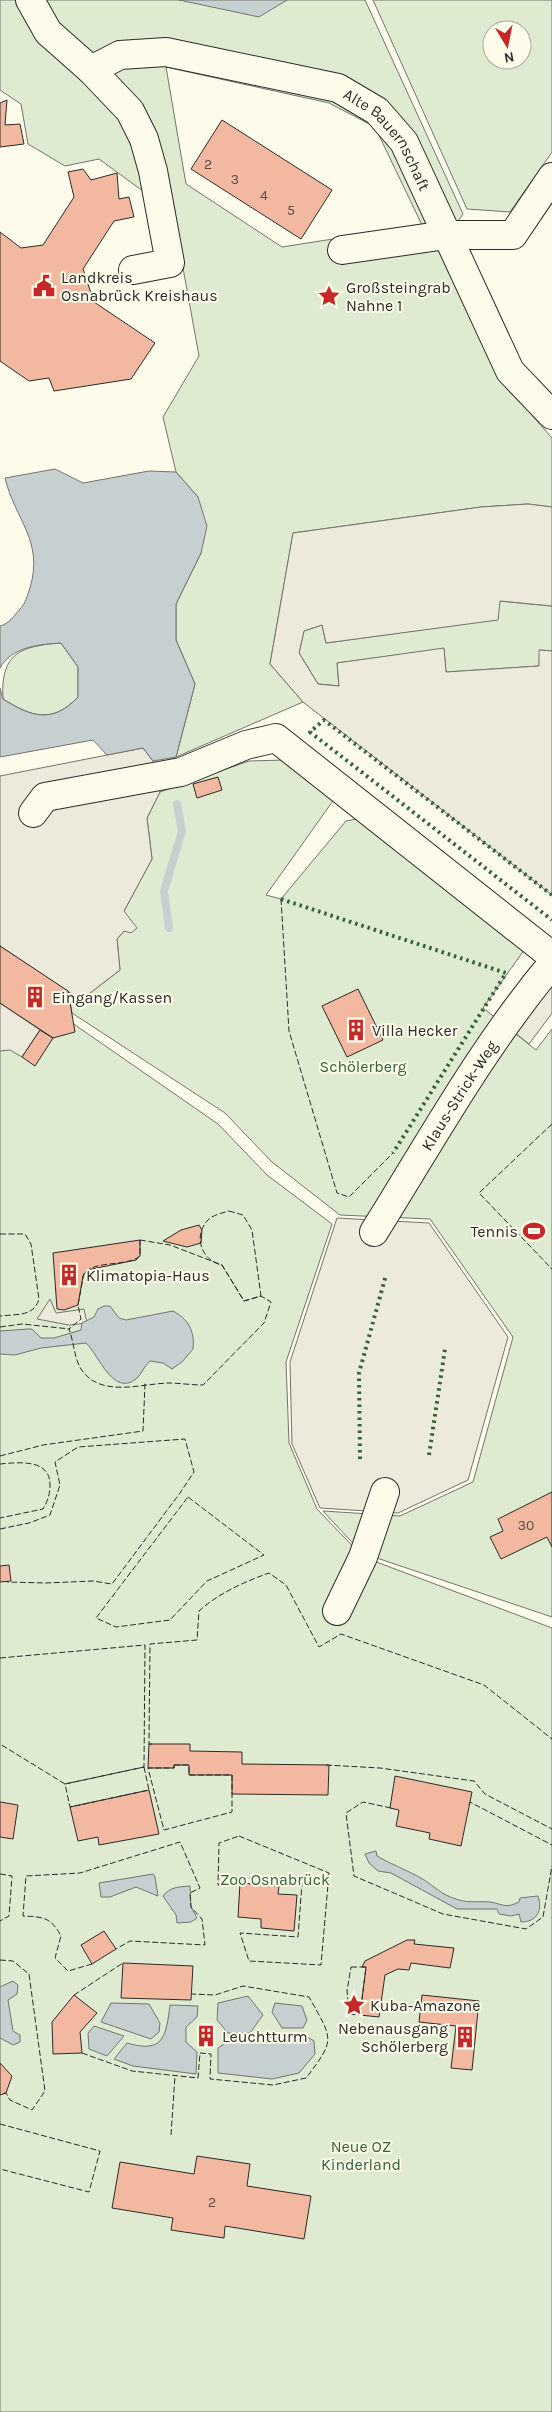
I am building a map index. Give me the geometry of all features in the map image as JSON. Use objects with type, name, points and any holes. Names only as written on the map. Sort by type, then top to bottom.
[{"type":"street","points":[[30,0],[48,32],[91,70],[130,111],[144,139],[153,171],[170,263],[133,270]]},
{"type":"street","name":"Alte Bauernschaft","points":[[91,70],[120,55],[166,52],[338,88],[377,111],[404,142],[510,371],[552,415]]},
{"type":"street","points":[[342,250],[446,235],[513,235],[552,177]]},
{"type":"street","points":[[33,813],[45,797],[181,772],[246,745],[276,738],[552,956]]},
{"type":"street","name":"Klaus-Strick-Weg","points":[[374,1232],[486,1052],[525,995],[552,964]]},
{"type":"street","points":[[337,1610],[362,1557],[385,1492]]},
{"type":"green space","points":[[0,0],[365,0],[463,214],[438,249],[500,379],[552,438],[552,507],[528,504],[481,507],[293,533],[270,664],[303,702],[176,757],[195,684],[176,640],[176,604],[201,553],[198,497],[176,472],[163,417],[199,356],[173,213],[99,159],[65,166],[28,144],[21,104],[0,90]],"holes":[[[166,67],[329,103],[375,127],[422,225],[282,247],[186,184]]]},
{"type":"green space","points":[[373,0],[552,0],[552,152],[510,212],[467,209]]},
{"type":"green space","points":[[499,601],[552,606],[552,651],[540,650],[539,666],[446,672],[444,649],[337,663],[339,686],[318,684],[299,653],[304,631],[322,625],[326,643],[498,619]]},
{"type":"green space","points":[[61,643],[78,667],[78,697],[69,706],[50,714],[42,715],[23,710],[3,699],[5,671],[16,654],[35,646]]},
{"type":"green space","name":"Schölerberg","points":[[284,760],[335,798],[266,895],[281,899],[346,821],[361,818],[527,946],[483,1008],[536,1050],[552,1029],[552,1617],[362,1553],[323,1511],[400,1516],[473,1482],[513,1337],[430,1219],[340,1215],[272,1162],[225,1113],[72,1013],[68,991],[81,1000],[120,970],[117,939],[124,931],[130,932],[124,911],[152,859],[147,818],[160,792],[249,761]]},
{"type":"green space","name":"Zoo Osnabrück","points":[[0,973],[218,1124],[267,1175],[332,1224],[286,1362],[289,1443],[317,1509],[363,1557],[552,1628],[552,2412],[0,2412]]},
{"type":"shaded area","points":[[179,0],[287,0],[259,17]]},
{"type":"shaded area","points":[[55,469],[83,483],[149,471],[176,472],[198,497],[207,526],[201,553],[176,604],[176,640],[195,684],[176,757],[153,761],[143,748],[107,755],[93,740],[0,757],[0,688],[3,699],[23,710],[42,715],[60,711],[69,706],[78,697],[78,667],[61,643],[44,644],[19,651],[11,655],[0,668],[0,626],[11,619],[24,604],[30,588],[33,571],[31,543],[5,478]]},
{"type":"shaded area","points":[[528,504],[552,507],[552,606],[500,601],[498,620],[326,643],[322,625],[304,631],[299,653],[318,684],[339,686],[337,663],[444,648],[446,672],[539,666],[539,650],[552,651],[552,895],[303,702],[270,664],[293,533],[481,507]]},
{"type":"shaded area","points":[[143,748],[153,761],[160,792],[147,818],[152,859],[124,911],[137,928],[131,933],[124,931],[117,939],[120,970],[81,1000],[0,946],[0,776]]},
{"type":"shaded area","points":[[552,981],[552,1013],[529,1044],[514,1032]]},
{"type":"shaded area","points":[[0,1003],[40,1030],[22,1057],[10,1050],[0,1051]]},
{"type":"shaded area","points":[[337,1218],[429,1223],[508,1337],[468,1480],[398,1513],[320,1508],[292,1444],[290,1362]]},
{"type":"shaded area","points":[[50,1299],[56,1313],[84,1309],[87,1323],[69,1325],[37,1319]]},
{"type":"shaded area","points":[[110,1306],[119,1318],[126,1320],[173,1311],[183,1318],[192,1331],[193,1349],[182,1362],[172,1369],[163,1363],[150,1361],[136,1379],[128,1383],[120,1383],[114,1379],[86,1343],[41,1348],[15,1355],[0,1354],[0,1331],[32,1329],[41,1338],[54,1338],[81,1330],[82,1323],[94,1317],[98,1309]]},
{"type":"shaded area","points":[[376,1851],[377,1856],[419,1877],[452,1898],[490,1902],[507,1906],[519,1902],[520,1898],[538,1896],[539,1910],[531,1920],[521,1922],[519,1914],[511,1916],[499,1914],[497,1909],[457,1909],[391,1873],[378,1871],[369,1863],[365,1854]]},
{"type":"shaded area","points":[[153,1874],[158,1896],[136,1887],[110,1897],[101,1897],[99,1883]]},
{"type":"shaded area","points":[[190,1886],[191,1907],[197,1918],[191,1922],[177,1923],[176,1915],[163,1896],[171,1889]]},
{"type":"shaded area","points":[[13,1981],[18,1985],[17,1994],[8,2000],[13,2031],[20,2035],[20,2042],[13,2045],[0,2038],[0,1987]]},
{"type":"shaded area","points":[[248,1996],[263,2015],[250,2033],[228,2033],[217,2020],[218,2003]]},
{"type":"shaded area","points":[[111,2003],[149,2004],[160,2023],[159,2032],[151,2039],[101,2022]]},
{"type":"shaded area","points":[[275,2003],[302,2006],[307,2020],[303,2028],[282,2028],[272,2012]]},
{"type":"shaded area","points":[[170,2005],[198,2006],[197,2017],[186,2027],[186,2042],[197,2052],[196,2074],[133,2066],[114,2059],[127,2043],[149,2046],[161,2040],[167,2026]]},
{"type":"shaded area","points":[[94,2026],[124,2036],[107,2056],[89,2049],[88,2033]]},
{"type":"shaded area","points":[[278,2035],[304,2035],[314,2041],[315,2054],[299,2073],[272,2079],[218,2073],[218,2048],[228,2041],[256,2041]]},
{"type":"building","points":[[7,100],[5,125],[20,124],[24,144],[0,147],[0,103]]},
{"type":"building","points":[[222,120],[332,190],[301,239],[191,169]]},
{"type":"building","name":"Landkreis Osnabrück Kreishaus","points":[[83,169],[91,180],[117,173],[119,199],[129,197],[134,217],[114,221],[83,269],[94,302],[155,343],[131,379],[54,391],[49,378],[29,381],[0,361],[0,232],[21,248],[43,245],[74,197],[68,172]]},
{"type":"building","points":[[218,777],[222,790],[197,798],[193,784]]},
{"type":"building","name":"Eingang/Kassen","points":[[0,946],[68,991],[75,1032],[53,1038],[0,1003]]},
{"type":"building","name":"Villa Hecker","points":[[358,989],[383,1040],[347,1057],[322,1006]]},
{"type":"building","points":[[40,1030],[53,1038],[35,1066],[22,1057]]},
{"type":"building","points":[[199,1225],[202,1230],[201,1243],[187,1247],[163,1241],[181,1230]]},
{"type":"building","name":"Klimatopia-Haus","points":[[140,1240],[140,1256],[136,1260],[87,1270],[83,1276],[78,1305],[64,1310],[57,1309],[53,1253]]},
{"type":"building","points":[[552,1492],[552,1547],[547,1537],[501,1559],[490,1537],[503,1531],[498,1519]]},
{"type":"building","points":[[9,1565],[11,1581],[0,1582],[0,1566]]},
{"type":"building","points":[[149,1744],[190,1744],[190,1751],[242,1752],[242,1764],[329,1765],[328,1795],[232,1794],[232,1775],[189,1775],[189,1765],[174,1765],[174,1768],[148,1768]]},
{"type":"building","points":[[395,1776],[472,1792],[461,1846],[429,1839],[430,1833],[396,1826],[399,1810],[390,1808]]},
{"type":"building","points":[[149,1790],[159,1834],[99,1845],[98,1837],[78,1841],[70,1807]]},
{"type":"building","points":[[0,1802],[18,1805],[13,1839],[0,1837]]},
{"type":"building","points":[[240,1883],[279,1886],[278,1894],[297,1895],[294,1931],[261,1928],[261,1919],[238,1917]]},
{"type":"building","points":[[104,1931],[116,1949],[92,1964],[81,1945]]},
{"type":"building","points":[[407,1940],[415,1940],[414,1944],[454,1948],[450,1968],[411,1963],[409,1970],[398,1969],[385,1975],[379,2017],[360,2015],[366,1967],[362,1967],[365,1961]]},
{"type":"building","points":[[123,1963],[193,1966],[191,2000],[121,1998]]},
{"type":"building","points":[[74,1995],[97,2013],[80,2032],[82,2053],[53,2054],[52,2022]]},
{"type":"building","name":"Nebenausgang Schölerberg","points":[[422,1995],[479,2001],[472,2070],[451,2068],[456,2026],[419,2022]]},
{"type":"building","name":"Leuchtturm","points":[[201,2029],[213,2030],[212,2042],[200,2041]]},
{"type":"building","points":[[0,2063],[12,2076],[6,2093],[0,2095]]},
{"type":"building","points":[[197,2156],[250,2164],[247,2186],[311,2196],[304,2239],[225,2226],[224,2238],[171,2230],[173,2218],[112,2208],[120,2162],[194,2174]]},
{"type":"waterway","points":[[169,928],[164,891],[182,831],[177,804]]},
{"type":"hedge","points":[[552,895],[324,720],[310,732],[552,920]]},
{"type":"hedge","points":[[281,899],[506,973],[393,1153]]},
{"type":"hedge","points":[[360,1459],[359,1373],[386,1275]]},
{"type":"hedge","points":[[429,1455],[445,1349]]},
{"type":"fence","points":[[281,899],[289,1031],[337,1193],[349,1197],[393,1153]]},
{"type":"fence","points":[[552,1124],[479,1193],[552,1269]]},
{"type":"fence","points":[[229,1211],[243,1215],[252,1230],[261,1296],[244,1301],[222,1265],[215,1263],[205,1254],[200,1241],[203,1227],[207,1221],[214,1216],[229,1211]]},
{"type":"fence","points":[[0,1234],[25,1234],[31,1244],[39,1299],[37,1305],[29,1312],[0,1316]]},
{"type":"fence","points":[[140,1240],[170,1245],[222,1265],[244,1301],[261,1296],[271,1302],[264,1323],[203,1385],[168,1383],[133,1387],[109,1386],[99,1384],[89,1378],[79,1365],[69,1329],[81,1319],[78,1305],[84,1273],[96,1266],[127,1261],[140,1256],[140,1240]]},
{"type":"fence","points":[[0,1327],[22,1324],[70,1329]]},
{"type":"fence","points":[[0,1456],[43,1445],[143,1431],[145,1384],[142,1385]]},
{"type":"fence","points":[[0,1529],[29,1523],[50,1515],[60,1485],[55,1462],[78,1447],[185,1439],[194,1472],[112,1584],[93,1581],[7,1582]]},
{"type":"fence","points":[[0,1464],[25,1463],[40,1467],[49,1477],[50,1486],[48,1498],[43,1509],[0,1518]]},
{"type":"fence","points":[[188,1497],[264,1555],[207,1581],[170,1620],[116,1627],[96,1618],[188,1497]]},
{"type":"fence","points":[[152,1744],[149,1744],[150,1644],[197,1640],[199,1611],[232,1589],[269,1573],[286,1585],[319,1647],[341,1634],[484,1685],[552,1739]]},
{"type":"fence","points":[[0,1658],[145,1645],[144,1767],[65,1784],[0,1744]]},
{"type":"fence","points":[[174,1765],[189,1765],[189,1775],[232,1775],[232,1812],[164,1830],[148,1768],[174,1768],[174,1765]]},
{"type":"fence","points":[[326,1765],[380,1768],[474,1781],[485,1794],[552,1829]]},
{"type":"fence","points":[[144,1767],[149,1790],[70,1807],[65,1784],[144,1767]]},
{"type":"fence","points":[[391,1808],[363,1802],[346,1813],[354,1876],[443,1914],[526,1929],[543,1917],[552,1866]]},
{"type":"fence","points":[[469,1805],[470,1802],[552,1845]]},
{"type":"fence","points":[[239,1836],[329,1873],[321,1965],[249,1961],[240,1933],[298,1937],[302,1883],[236,1877],[236,1886],[218,1885],[219,1843],[239,1836]]},
{"type":"fence","points":[[92,1964],[68,1971],[55,1958],[61,1936],[54,1925],[46,1919],[23,1916],[26,1876],[80,1873],[180,1842],[200,1888],[190,1893],[191,1907],[202,1919],[205,1945],[130,1941],[116,1949]]},
{"type":"fence","points":[[0,1874],[12,1876],[9,1916],[0,1921]]},
{"type":"fence","points":[[0,1960],[13,1961],[29,1974],[45,2091],[32,2110],[10,2100],[6,2093],[2,2094]]},
{"type":"fence","points":[[74,1995],[123,1963]]},
{"type":"fence","points":[[351,1967],[366,1967],[360,2015],[349,2014],[347,1991],[351,1967]]},
{"type":"fence","points":[[82,2053],[132,2071],[198,2078],[200,2053],[211,2054],[210,2079],[273,2085],[306,2078],[326,2047],[327,2031],[309,1997],[243,1986],[215,1995],[192,1994]]},
{"type":"fence","points":[[171,2135],[175,2076]]},
{"type":"fence","points":[[0,2124],[100,2151],[89,2192],[0,2169]]},
{"type":"place","name":"Landkreis Osnabrück Kreishaus","points":[[44,286]]},
{"type":"place","name":"Großsteingrab Nahne 1","points":[[329,296]]},
{"type":"place","name":"Eingang/Kassen","points":[[35,997]]},
{"type":"place","name":"Villa Hecker","points":[[356,1030]]},
{"type":"place","name":"Tennis","points":[[534,1231]]},
{"type":"place","name":"Klimatopia-Haus","points":[[69,1275]]},
{"type":"place","name":"Kuba-Amazone","points":[[354,2005]]},
{"type":"place","name":"Leuchtturm","points":[[206,2036]]},
{"type":"place","name":"Nebenausgang Schölerberg","points":[[465,2037]]},
{"type":"park label","name":"Neue OZ Kinderland","points":[[361,2155]]}]
